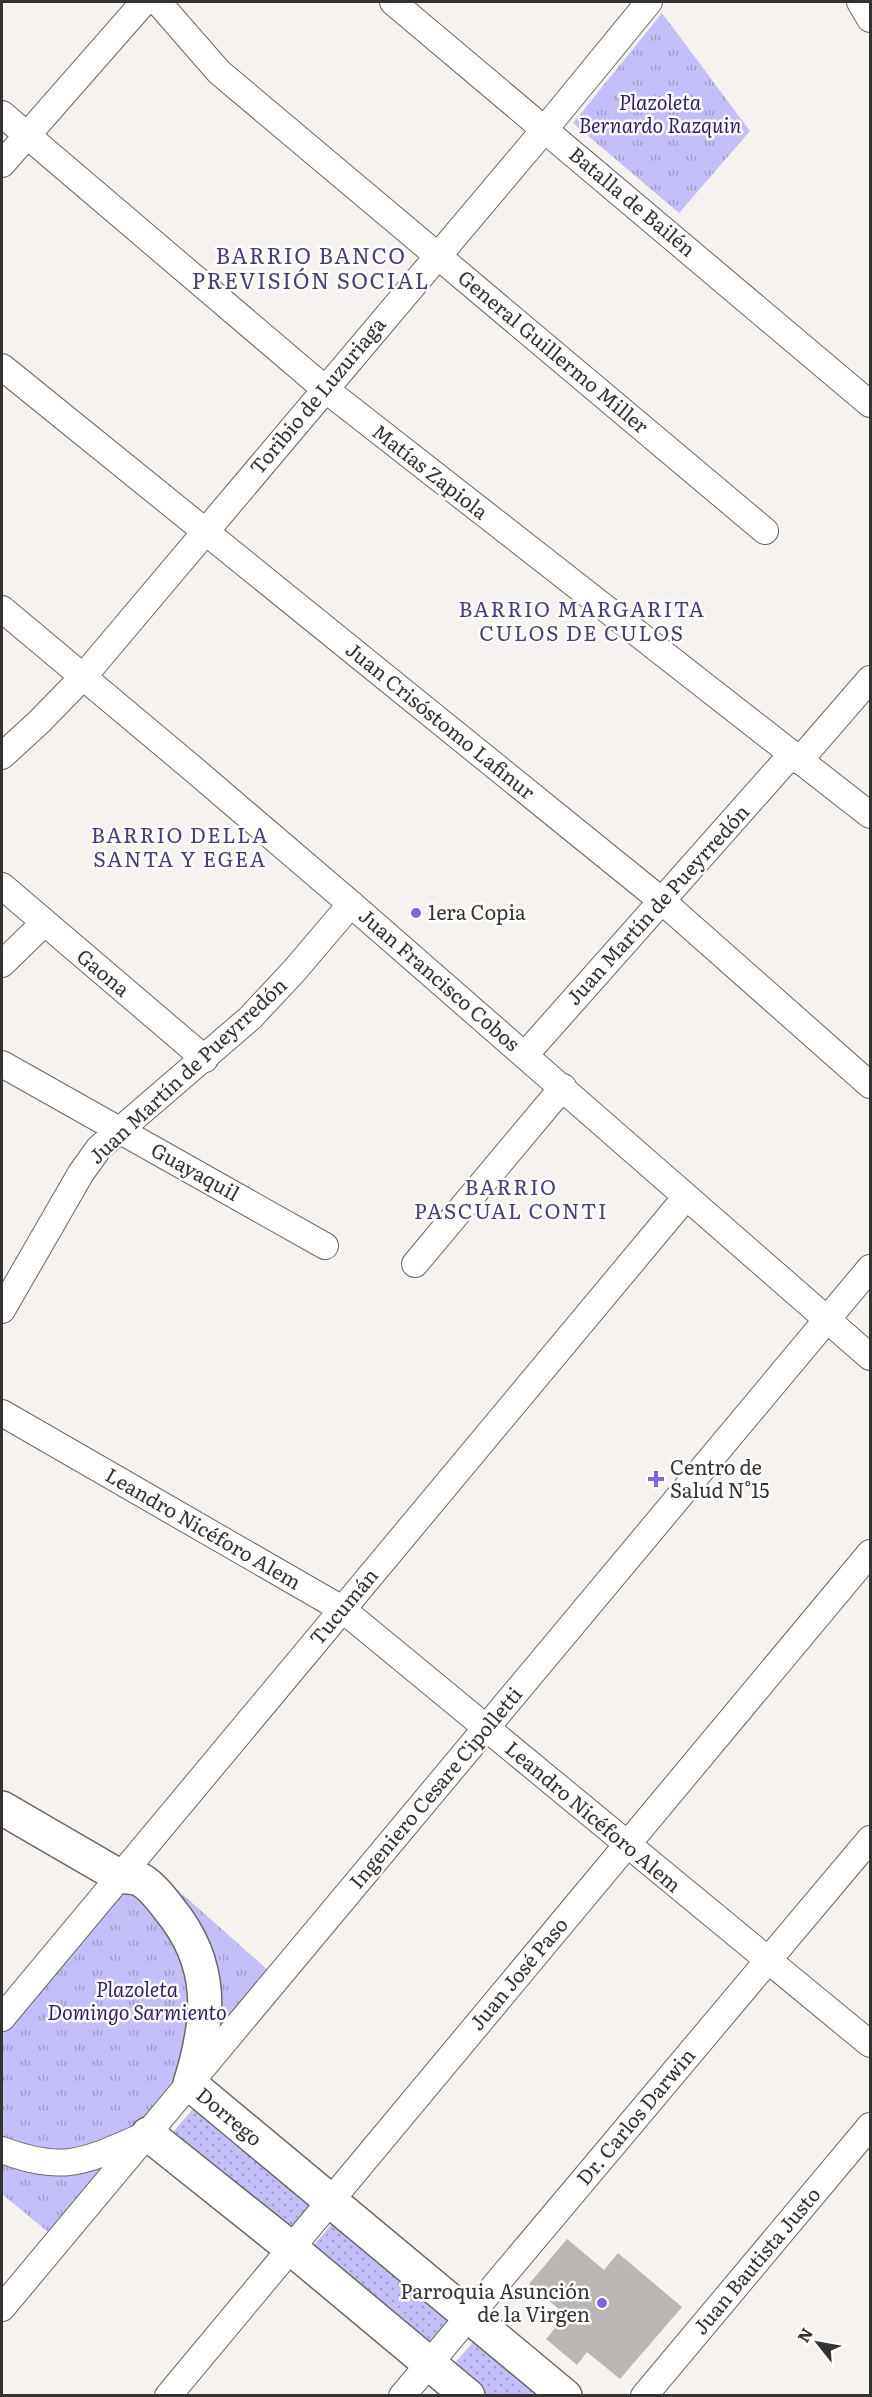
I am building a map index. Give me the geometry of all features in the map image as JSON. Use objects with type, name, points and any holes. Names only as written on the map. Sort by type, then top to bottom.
[{"type":"main road","name":"Dorrego","points":[[2,1808],[119,1876],[141,1880],[159,1897],[183,1927],[199,1958],[204,1981],[205,2012],[201,2048],[190,2084],[565,2396]]},
{"type":"main road","points":[[148,2134],[292,2249],[468,2396]]},
{"type":"street","points":[[2,164],[144,2]]},
{"type":"street","name":"General Guillermo Miller","points":[[158,2],[219,72],[765,531]]},
{"type":"street","name":"Batalla de Bailén","points":[[393,2],[870,404]]},
{"type":"street","name":"Toribio de Luzuriaga","points":[[2,756],[39,723],[83,677],[545,129],[649,2]]},
{"type":"street","points":[[860,2],[870,19]]},
{"type":"street","name":"Matías Zapiola","points":[[2,114],[325,389],[870,815]]},
{"type":"street","name":"Juan Crisóstomo Lafinur","points":[[2,367],[662,901],[870,1085]]},
{"type":"street","name":"Juan Francisco Cobos","points":[[2,609],[351,904],[870,1357]]},
{"type":"street","name":"Juan Martín de Pueyrredón","points":[[525,1054],[662,901],[870,679]]},
{"type":"street","name":"Gaona","points":[[2,886],[205,1059]]},
{"type":"street","name":"Juan Martín de Pueyrredón","points":[[2,1311],[81,1173],[99,1148],[250,1018],[351,904]]},
{"type":"street","points":[[2,964],[44,923]]},
{"type":"street","name":"Guayaquil","points":[[2,1064],[326,1246]]},
{"type":"street","points":[[415,1264],[563,1087]]},
{"type":"street","name":"Tucumán","points":[[2,2018],[686,1197]]},
{"type":"street","name":"Ingeniero Cesare Cipolletti","points":[[2,2308],[870,1268]]},
{"type":"street","name":"Leandro Nicéforo Alem","points":[[2,1413],[342,1609],[870,2044]]},
{"type":"street","name":"Juan José Paso","points":[[168,2396],[870,1553]]},
{"type":"street","name":"Dr. Carlos Darwin","points":[[402,2396],[870,1839]]},
{"type":"street","name":"Juan Bautista Justo","points":[[644,2396],[870,2126]]},
{"type":"street","points":[[2,2150],[29,2161],[52,2164],[76,2162],[101,2155],[148,2134]]},
{"type":"green space","name":"Plazoleta Bernardo Razquin","points":[[662,13],[750,131],[679,213],[573,123]]},
{"type":"green space","name":"Plazoleta Domingo Sarmiento","points":[[137,1854],[278,1979],[59,2241],[2,2194],[2,2018]]},
{"type":"green space","points":[[196,2108],[313,2203],[292,2229],[173,2136],[173,2132]]},
{"type":"green space","points":[[335,2223],[449,2321],[429,2345],[312,2247]]},
{"type":"green space","points":[[474,2341],[545,2395],[487,2395],[455,2369],[454,2364]]},
{"type":"building","points":[[567,2239],[604,2270],[618,2253],[682,2307],[620,2379],[587,2352],[577,2365],[546,2339],[566,2315],[529,2284]]},
{"type":"place","name":"1era Copia","points":[[416,913]]},
{"type":"place","name":"Centro de Salud N°15","points":[[656,1479]]},
{"type":"place","name":"Parroquia Asunción de la Virgen","points":[[602,2303]]},
{"type":"district","name":"BARRIO BANCO PREVISIÓN SOCIAL","points":[[311,268]]},
{"type":"district","name":"BARRIO MARGARITA CULOS DE CULOS","points":[[582,622]]},
{"type":"district","name":"BARRIO DELLA SANTA Y EGEA","points":[[180,848]]},
{"type":"district","name":"BARRIO PASCUAL CONTI","points":[[511,1200]]}]
